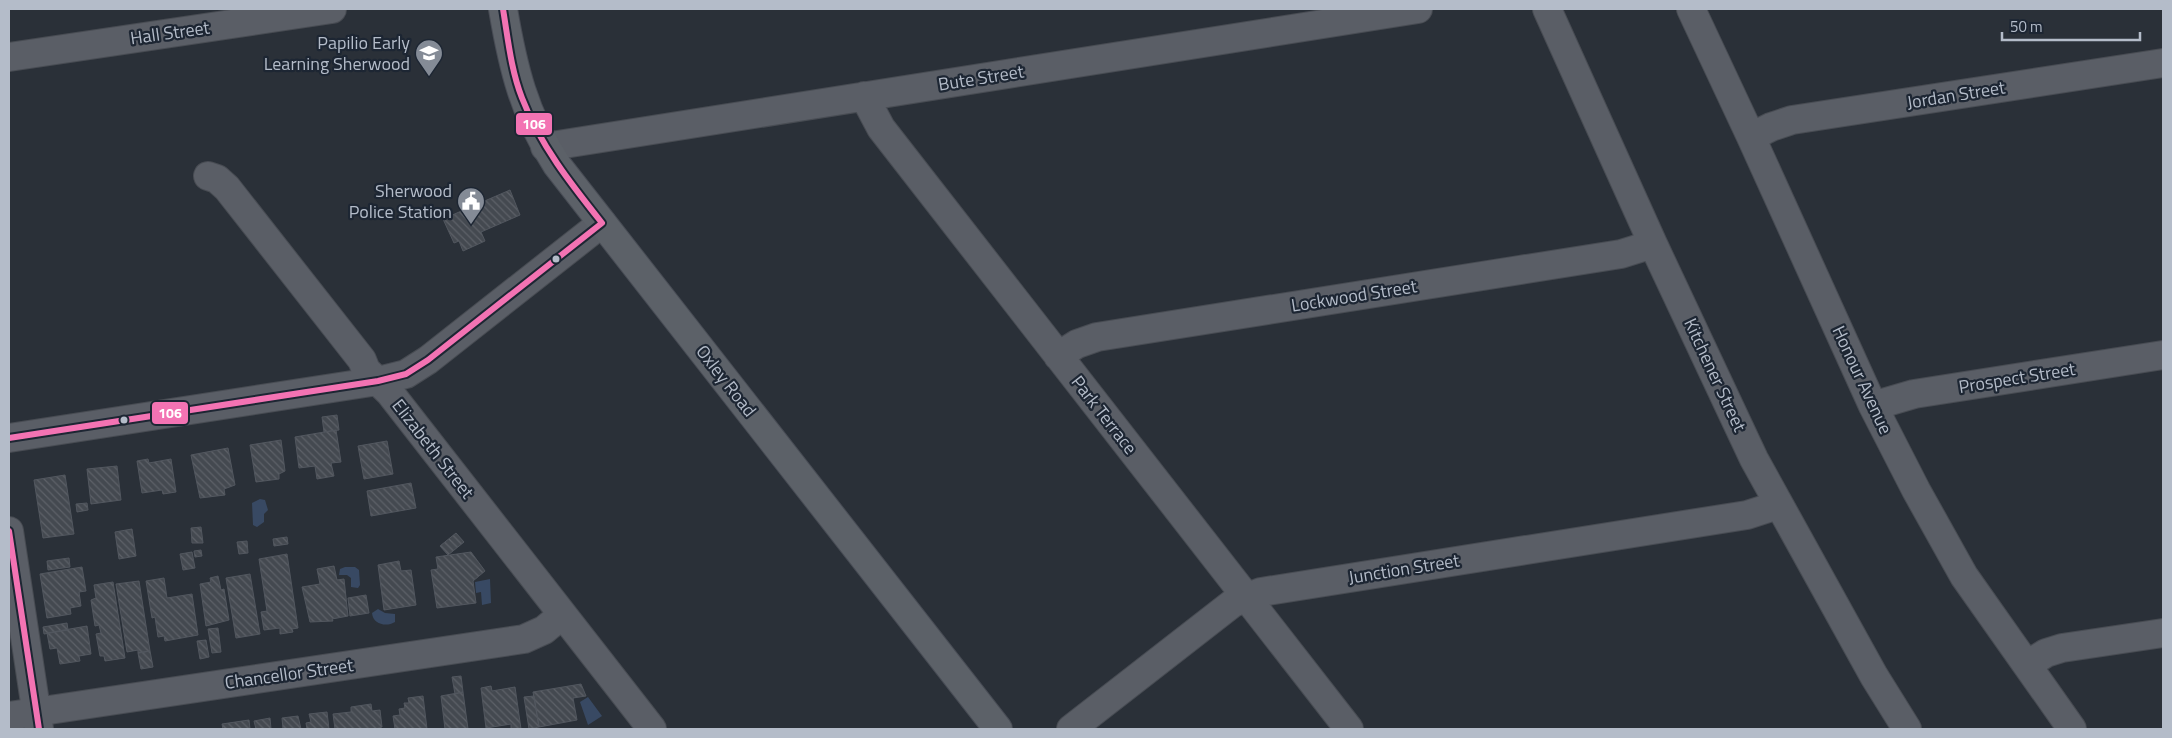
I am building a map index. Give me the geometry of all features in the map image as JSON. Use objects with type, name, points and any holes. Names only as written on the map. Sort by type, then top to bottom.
[{"type":"main road","name":"Oxley Road","points":[[503,9],[518,84],[545,147],[602,224],[998,729]]},
{"type":"street","name":"Hall Street","points":[[9,57],[332,9]]},
{"type":"street","name":"Bute Street","points":[[545,147],[1418,9]]},
{"type":"street","name":"Kitchener Street","points":[[1547,9],[1653,244],[1754,459],[1874,676],[1907,729]]},
{"type":"street","name":"Honour Avenue","points":[[1691,9],[1752,137],[1873,406],[1950,554],[2072,729]]},
{"type":"street","name":"Jordan Street","points":[[1752,137],[1771,127],[1792,120],[2163,63]]},
{"type":"street","name":"Park Terrace","points":[[864,96],[881,128],[1349,729]]},
{"type":"street","name":"Elizabeth Street","points":[[208,176],[217,179],[227,188],[362,360],[366,370],[390,393],[652,729]]},
{"type":"street","points":[[9,438],[378,381],[406,374],[428,360],[602,224]]},
{"type":"street","name":"Lockwood Street","points":[[1058,356],[1076,344],[1097,337],[1621,254],[1653,244]]},
{"type":"street","name":"Prospect Street","points":[[1873,406],[1914,394],[2163,355]]},
{"type":"street","name":"Junction Street","points":[[1071,729],[1233,603],[1261,592],[1746,515],[1778,505]]},
{"type":"street","points":[[9,531],[37,720]]},
{"type":"street","name":"Chancellor Street","points":[[9,716],[37,720],[524,639],[544,630],[562,615]]},
{"type":"street","points":[[2027,664],[2046,653],[2062,648],[2163,633]]},
{"type":"water","points":[[260,499],[265,500],[268,510],[264,514],[264,522],[257,527],[253,525],[252,503]]},
{"type":"water","points":[[355,567],[359,570],[360,585],[358,588],[351,587],[351,578],[347,575],[339,575],[340,569]]},
{"type":"water","points":[[490,579],[491,603],[482,605],[481,592],[476,593],[475,582]]},
{"type":"water","points":[[378,609],[385,613],[395,614],[395,622],[384,625],[375,620],[372,613]]},
{"type":"water","points":[[588,697],[602,716],[588,725],[580,702]]},
{"type":"building","name":"Sherwood Police Station","points":[[510,190],[520,215],[481,232],[485,241],[463,251],[459,241],[454,243],[443,219]]},
{"type":"building","points":[[337,415],[339,430],[324,432],[322,417]]},
{"type":"building","points":[[336,430],[341,462],[331,463],[334,476],[317,479],[315,466],[299,468],[295,437]]},
{"type":"building","points":[[281,440],[285,471],[279,474],[279,479],[256,482],[250,445]]},
{"type":"building","points":[[387,441],[393,474],[364,479],[358,446]]},
{"type":"building","points":[[228,448],[235,485],[224,489],[225,495],[200,498],[191,455]]},
{"type":"building","points":[[148,459],[149,463],[171,459],[176,492],[163,494],[162,490],[142,493],[137,461]]},
{"type":"building","points":[[117,466],[121,500],[91,504],[87,469]]},
{"type":"building","points":[[65,475],[74,534],[43,538],[34,480]]},
{"type":"building","points":[[411,483],[416,508],[371,516],[367,491]]},
{"type":"building","points":[[87,503],[88,510],[77,512],[76,504]]},
{"type":"building","points":[[201,527],[203,543],[192,543],[191,528]]},
{"type":"building","points":[[132,529],[136,556],[119,559],[115,532]]},
{"type":"building","points":[[456,533],[464,542],[448,555],[440,546]]},
{"type":"building","points":[[287,537],[288,544],[274,546],[273,539]]},
{"type":"building","points":[[247,541],[248,553],[239,554],[237,542]]},
{"type":"building","points":[[201,550],[202,556],[195,557],[194,551]]},
{"type":"building","points":[[192,552],[195,568],[183,570],[180,554]]},
{"type":"building","points":[[471,552],[485,571],[473,581],[476,603],[437,608],[431,570],[438,569],[436,557]]},
{"type":"building","points":[[287,554],[298,628],[292,629],[293,632],[280,634],[280,628],[264,630],[261,612],[267,611],[259,559]]},
{"type":"building","points":[[69,558],[70,567],[48,570],[47,561]]},
{"type":"building","points":[[399,561],[401,571],[411,570],[416,605],[384,610],[378,565]]},
{"type":"building","points":[[334,566],[337,580],[344,579],[348,616],[332,619],[333,621],[310,622],[302,587],[320,584],[317,569]]},
{"type":"building","points":[[82,567],[86,591],[79,592],[81,606],[70,608],[71,614],[47,618],[40,574]]},
{"type":"building","points":[[250,574],[260,634],[236,638],[226,578]]},
{"type":"building","points":[[218,576],[221,590],[224,589],[229,620],[206,626],[200,584],[211,582],[210,578]]},
{"type":"building","points":[[164,578],[167,598],[192,594],[198,635],[165,641],[164,636],[158,637],[155,617],[152,618],[146,581]]},
{"type":"building","points":[[139,581],[150,651],[138,653],[138,650],[127,652],[116,584]]},
{"type":"building","points":[[113,582],[125,658],[105,661],[104,656],[100,656],[96,634],[101,633],[99,625],[95,626],[91,600],[96,598],[94,585]]},
{"type":"building","points":[[366,595],[369,613],[350,616],[348,598]]},
{"type":"building","points":[[67,623],[68,630],[44,634],[43,627]]},
{"type":"building","points":[[87,626],[91,654],[79,656],[80,661],[60,664],[57,648],[50,649],[47,633]]},
{"type":"building","points":[[218,628],[221,652],[212,653],[208,629]]},
{"type":"building","points":[[206,640],[209,657],[200,659],[197,641]]},
{"type":"building","points":[[150,651],[153,667],[141,669],[138,653]]},
{"type":"building","points":[[461,676],[463,692],[455,694],[452,677]]},
{"type":"building","points":[[581,684],[586,696],[573,698],[577,720],[539,727],[533,692]]},
{"type":"building","points":[[491,686],[492,691],[515,687],[521,729],[511,729],[511,724],[486,728],[481,688]]},
{"type":"building","points":[[463,692],[468,729],[445,729],[441,696]]},
{"type":"building","points":[[423,696],[427,729],[395,729],[393,716],[400,715],[399,709],[405,708],[404,703],[409,703],[408,698]]},
{"type":"building","points":[[534,696],[539,727],[529,729],[524,697]]},
{"type":"building","points":[[371,704],[372,711],[380,710],[382,727],[375,729],[335,729],[333,714],[351,712],[351,707]]},
{"type":"building","points":[[327,712],[329,729],[307,729],[306,723],[311,722],[309,714]]},
{"type":"building","points":[[298,716],[301,729],[283,729],[282,718]]},
{"type":"building","points":[[270,718],[271,729],[256,729],[254,721]]},
{"type":"building","points":[[249,720],[250,729],[223,729],[222,724]]},
{"type":"transit line","name":"106","points":[[503,9],[515,76],[529,115],[557,164],[602,223]]},
{"type":"transit line","name":"106","points":[[9,438],[378,381],[406,374],[428,360],[602,223]]},
{"type":"transit line","name":"106","points":[[9,531],[39,729]]},
{"type":"place","name":"Papilio Early Learning Sherwood","points":[[429,77]]},
{"type":"place","name":"Sherwood Police Station","points":[[471,225]]}]
